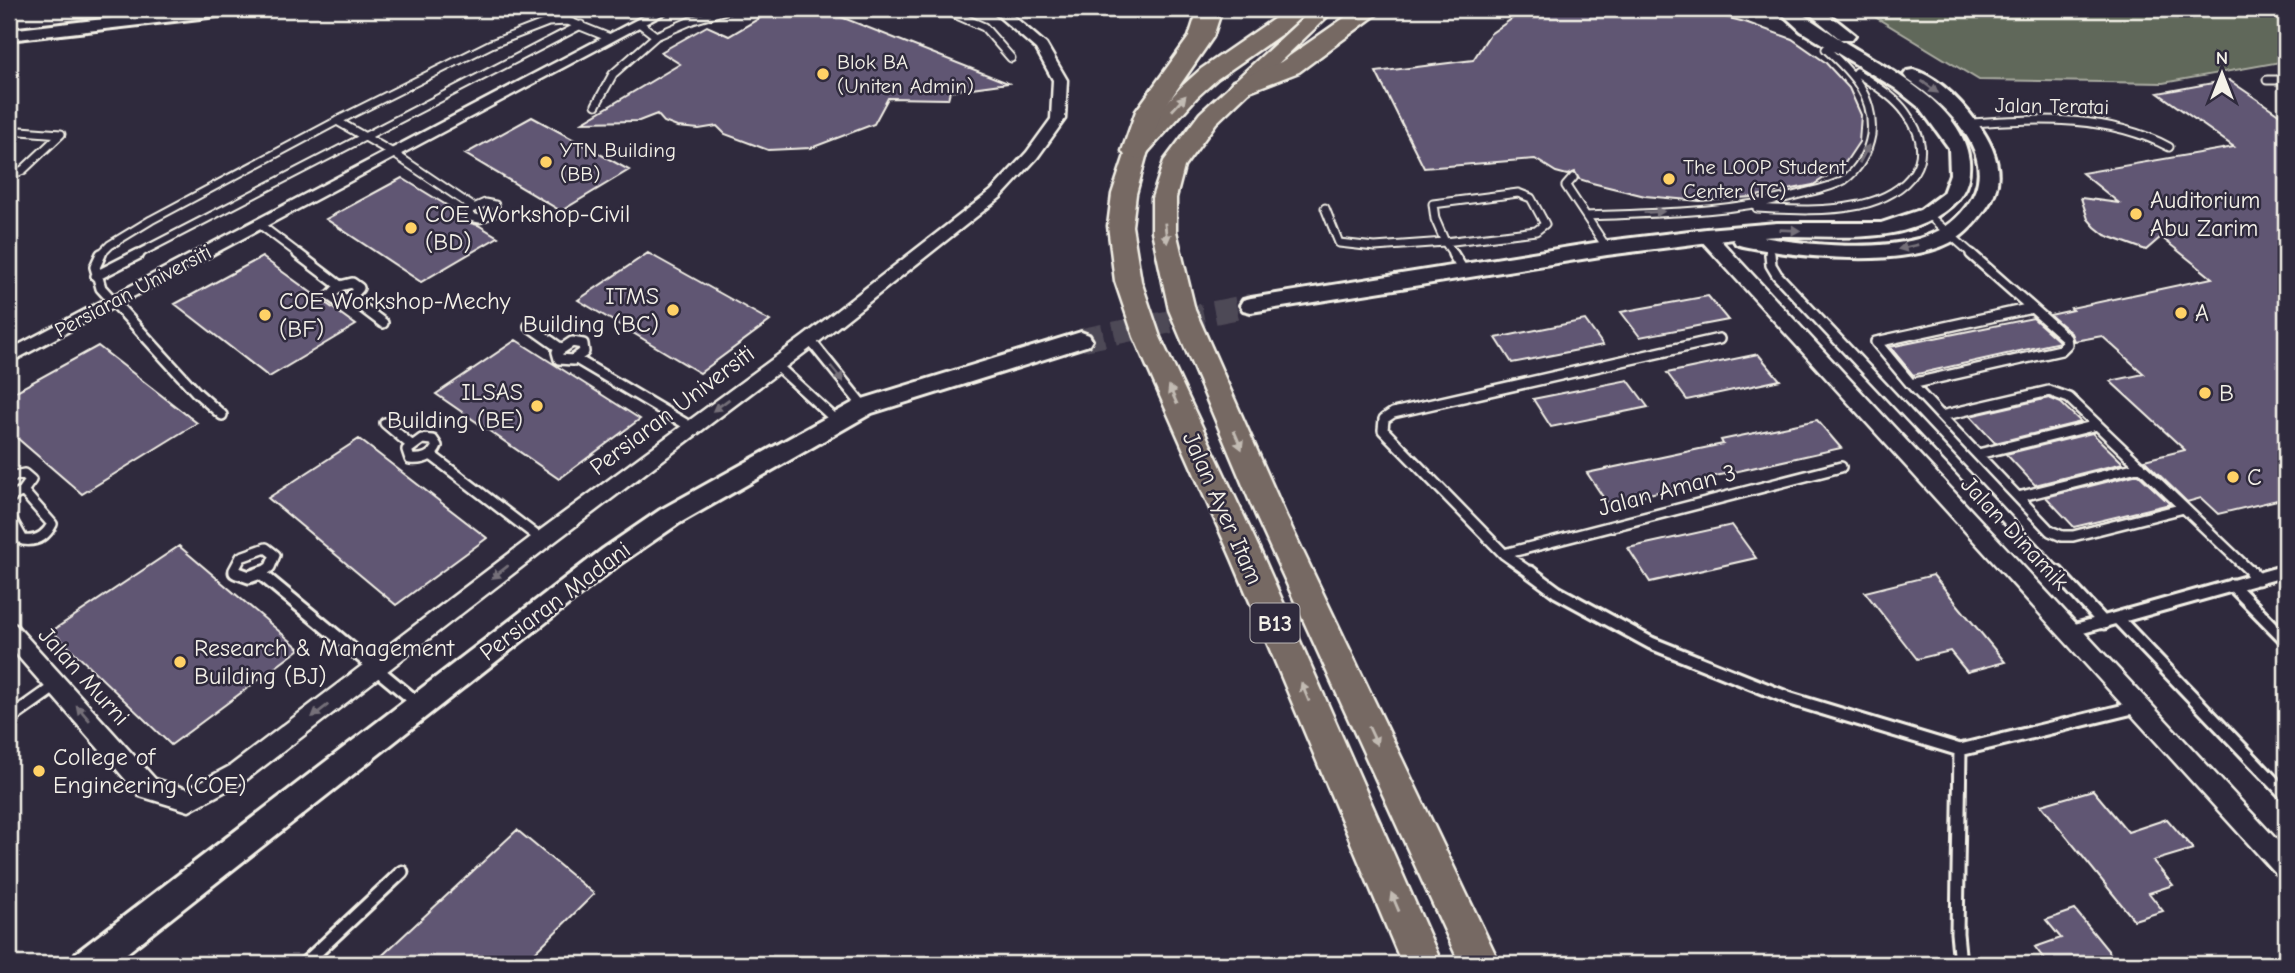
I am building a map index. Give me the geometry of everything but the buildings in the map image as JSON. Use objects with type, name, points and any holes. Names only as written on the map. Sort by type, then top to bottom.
[{"type":"highway","points":[[1136,151],[1149,111],[1201,37],[1210,9]]},
{"type":"highway","points":[[1250,78],[1290,67],[1372,9]]},
{"type":"main road","points":[[9,35],[235,9]]},
{"type":"main road","points":[[1228,61],[1233,49],[1278,9]]},
{"type":"main road","name":"B13","points":[[1136,151],[1189,92],[1300,9]]},
{"type":"main road","name":"B13","points":[[1250,78],[1325,9]]},
{"type":"main road","points":[[1250,78],[1280,62],[1326,27],[1343,9]]},
{"type":"main road","name":"Jalan Ayer Itam","points":[[1250,78],[1208,118],[1172,166],[1164,198],[1164,231],[1182,310],[1271,516],[1480,964]]},
{"type":"main road","name":"Jalan Ayer Itam","points":[[1136,151],[1124,194],[1120,226],[1128,281],[1147,337],[1248,559],[1422,964]]},
{"type":"street","name":"Persiaran Universiti","points":[[9,357],[666,9]]},
{"type":"street","name":"Persiaran Universiti","points":[[189,800],[238,773],[541,540],[810,340],[996,194],[1032,155],[1058,119],[1060,80],[1041,47],[997,9]]},
{"type":"street","points":[[1714,235],[1769,245],[1834,251],[1904,249],[1950,235],[1979,207],[1988,184],[1986,154],[1970,123],[1953,103],[1919,79],[1847,44],[1786,9]]},
{"type":"street","points":[[1251,305],[1607,248],[1777,229],[1883,229],[1927,215],[1952,196],[1960,174],[1958,148],[1944,125],[1926,104],[1847,44],[1812,9]]},
{"type":"street","points":[[1944,125],[1970,123]]},
{"type":"street","name":"Jalan Dinamik","points":[[1714,235],[2286,867]]},
{"type":"street","name":"Persiaran Madani","points":[[87,964],[612,556],[669,517],[864,407],[1081,340]]},
{"type":"street","name":"Jalan Murni","points":[[9,631],[148,788],[189,800]]},
{"type":"lane","points":[[596,105],[602,86],[628,57],[656,36],[693,20],[729,9]]},
{"type":"lane","points":[[948,9],[984,27],[1011,58]]},
{"type":"lane","points":[[222,415],[196,392],[101,288],[95,267],[100,255],[125,234],[337,121],[514,34],[548,22],[568,21],[610,38]]},
{"type":"lane","points":[[639,23],[656,36]]},
{"type":"lane","points":[[96,276],[581,25]]},
{"type":"lane","points":[[1586,216],[1742,208],[1801,210],[1873,201],[1899,190],[1917,173],[1923,154],[1919,133],[1905,112],[1883,92],[1826,49],[1847,44]]},
{"type":"lane","points":[[1742,208],[1796,196],[1841,181],[1861,162],[1871,140],[1871,113],[1863,87],[1847,66]]},
{"type":"lane","points":[[2267,80],[2286,80]]},
{"type":"lane","points":[[337,121],[393,153],[473,207]]},
{"type":"lane","name":"Jalan Teratai","points":[[1970,123],[2104,122],[2151,135],[2169,147]]},
{"type":"lane","points":[[9,135],[21,131],[61,134],[23,170],[9,176]]},
{"type":"lane","points":[[1573,178],[1566,186],[1607,248]]},
{"type":"lane","points":[[1325,208],[1339,243],[1347,247],[1444,240],[1536,231],[1542,229],[1545,224],[1531,198],[1526,194],[1441,201],[1433,204],[1432,210],[1444,240],[1464,270]]},
{"type":"lane","points":[[1911,384],[2067,347],[2066,338],[1927,215]]},
{"type":"lane","points":[[259,224],[340,286]]},
{"type":"lane","points":[[1769,245],[1771,265],[1777,275],[2104,622]]},
{"type":"lane","points":[[352,283],[359,288],[350,299],[337,301],[331,296],[340,286],[352,283]]},
{"type":"lane","points":[[350,299],[383,323]]},
{"type":"lane","points":[[2032,308],[1876,342],[1911,384],[2050,531],[2062,536],[2073,536],[2185,508]]},
{"type":"lane","points":[[528,326],[560,348]]},
{"type":"lane","points":[[1719,339],[1394,413],[1384,419],[1383,430],[1504,554],[1557,592],[1651,643],[1791,699],[1960,750],[2139,707]]},
{"type":"lane","points":[[810,340],[864,407]]},
{"type":"lane","points":[[576,359],[584,352],[583,344],[572,342],[557,352],[559,359],[576,359],[691,427]]},
{"type":"lane","points":[[776,365],[837,421]]},
{"type":"lane","points":[[1941,416],[2049,391],[2069,398],[2258,579]]},
{"type":"lane","points":[[384,423],[411,445]]},
{"type":"lane","points":[[1979,454],[2097,425]]},
{"type":"lane","points":[[422,439],[433,440],[437,446],[431,455],[417,460],[410,459],[407,450],[411,445],[422,439]]},
{"type":"lane","points":[[431,455],[541,540]]},
{"type":"lane","points":[[2018,497],[2141,466]]},
{"type":"lane","name":"Jalan Aman 3","points":[[1504,554],[1841,467]]},
{"type":"lane","points":[[9,477],[24,474],[29,476],[29,486],[9,498]]},
{"type":"lane","points":[[9,515],[23,540],[38,539],[50,529],[52,524],[23,491]]},
{"type":"lane","points":[[2070,631],[2286,571]]},
{"type":"lane","points":[[261,574],[420,705]]},
{"type":"lane","points":[[2232,585],[2286,640]]},
{"type":"lane","points":[[2118,619],[2286,795]]},
{"type":"lane","points":[[9,719],[58,685]]},
{"type":"lane","points":[[1960,750],[1957,933],[1960,964]]},
{"type":"lane","points":[[304,964],[402,872]]},
{"type":"green space","points":[[1862,9],[2286,9],[2286,61],[2163,83],[1979,80]]},
{"type":"tunnel","points":[[1081,340],[1251,305]]},
{"type":"place","name":"Blok BA (Uniten Admin)","points":[[823,74]]},
{"type":"place","name":"YTN Building (BB)","points":[[546,162]]},
{"type":"place","name":"The LOOP Student Center (TC)","points":[[1669,179]]},
{"type":"place","name":"Auditorium Abu Zarim","points":[[2136,214]]},
{"type":"place","name":"COE Workshop-Civil (BD)","points":[[411,228]]},
{"type":"place","name":"ITMS Building (BC)","points":[[673,310]]},
{"type":"place","name":"A","points":[[2181,313]]},
{"type":"place","name":"COE Workshop-Mechy (BF)","points":[[265,315]]},
{"type":"place","name":"B","points":[[2205,393]]},
{"type":"place","name":"ILSAS Building (BE)","points":[[537,406]]},
{"type":"place","name":"C","points":[[2233,477]]},
{"type":"place","name":"Research & Management Building (BJ)","points":[[180,662]]},
{"type":"place","name":"College of Engineering (COE)","points":[[39,771]]}]
